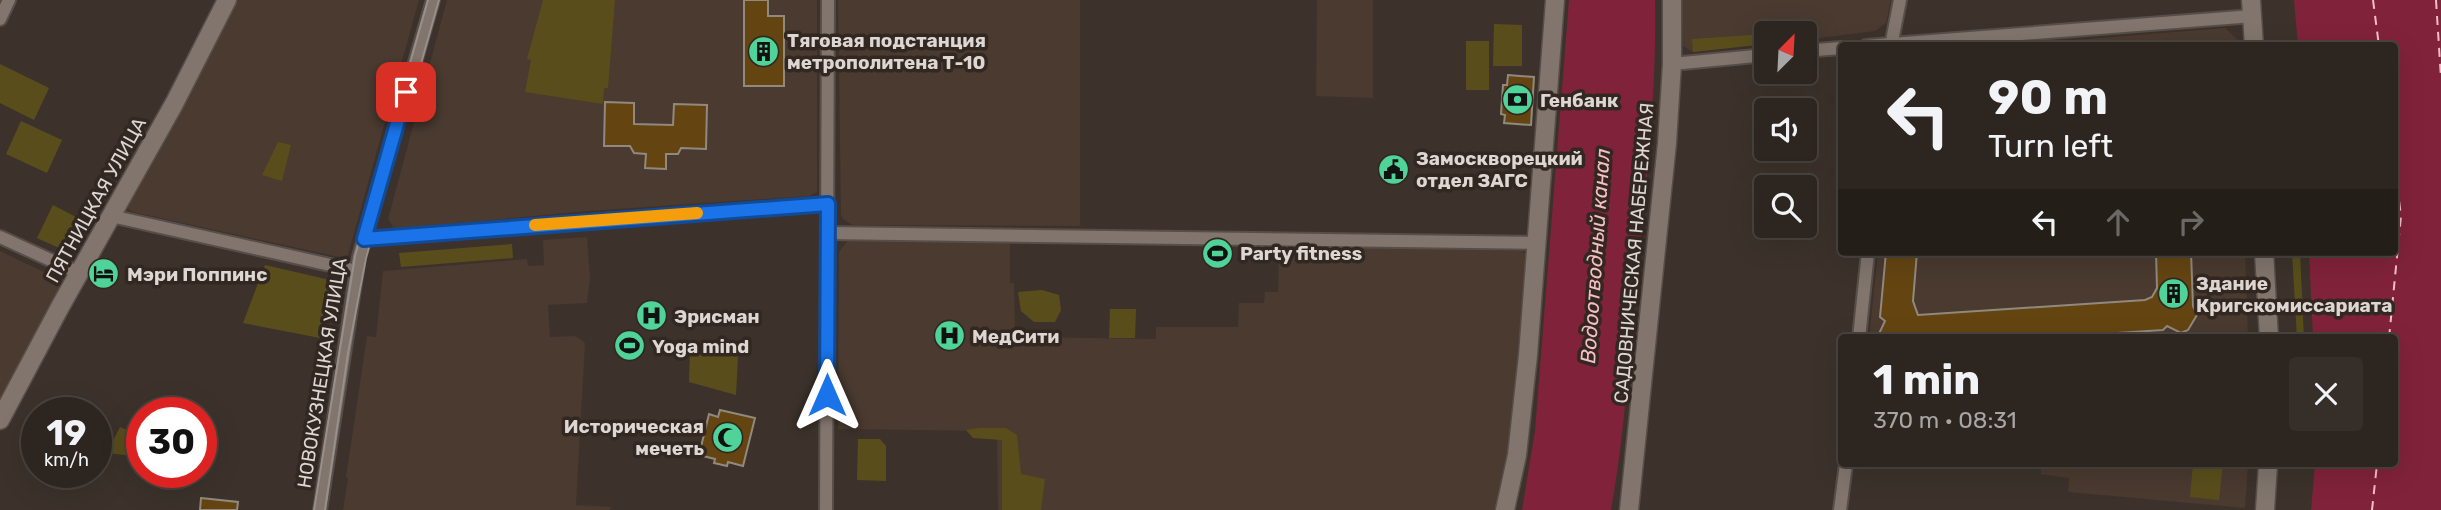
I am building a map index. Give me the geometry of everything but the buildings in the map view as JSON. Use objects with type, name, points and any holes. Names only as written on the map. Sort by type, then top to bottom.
[{"type":"street","points":[[0,19],[9,0]]},
{"type":"street","name":"ПЯТНИЦКАЯ УЛИЦА","points":[[0,420],[174,104],[227,0]]},
{"type":"street","name":"НОВОКУЗНЕЦКАЯ УЛИЦА","points":[[320,510],[364,239],[433,0]]},
{"type":"street","points":[[826,510],[828,0]]},
{"type":"street","points":[[1505,510],[1523,409],[1555,0]]},
{"type":"street","name":"САДОВНИЧЕСКАЯ НАБЕРЕЖНАЯ","points":[[1629,510],[1665,156],[1672,64],[1672,0]]},
{"type":"street","points":[[1891,42],[1900,0]]},
{"type":"street","points":[[1911,42],[2252,8],[2254,42]]},
{"type":"street","points":[[1817,50],[1838,48]]},
{"type":"street","points":[[1672,64],[1754,56]]},
{"type":"street","points":[[364,239],[828,204]]},
{"type":"street","points":[[111,216],[357,271]]},
{"type":"street","points":[[828,233],[1538,243]]},
{"type":"street","points":[[0,237],[79,273]]},
{"type":"street","points":[[1859,334],[1868,256]]},
{"type":"street","points":[[2264,256],[2269,334]]},
{"type":"street","points":[[1840,510],[1846,467]]},
{"type":"street","points":[[2265,510],[2268,467]]},
{"type":"shaded area","points":[[236,0],[419,0],[348,255],[343,258],[133,212],[127,208],[126,203]]},
{"type":"shaded area","points":[[447,0],[817,0],[817,192],[809,196],[588,211],[398,229],[393,227],[388,219]]},
{"type":"shaded area","points":[[543,0],[615,0],[608,88],[604,88],[603,104],[525,92],[531,60],[527,59]]},
{"type":"shaded area","points":[[838,0],[1080,0],[1080,226],[853,225],[844,220],[841,215]]},
{"type":"shaded area","points":[[1317,0],[1373,0],[1373,98],[1316,96]]},
{"type":"shaded area","points":[[1681,0],[1891,0],[1886,23],[1875,31],[1817,38],[1817,21],[1754,21],[1754,45],[1693,52],[1683,46]]},
{"type":"shaded area","points":[[1494,24],[1522,25],[1522,66],[1493,66]]},
{"type":"shaded area","points":[[2225,28],[2237,39],[2237,42],[2052,42]]},
{"type":"shaded area","points":[[1754,35],[1754,45],[1693,52],[1692,39]]},
{"type":"shaded area","points":[[1466,41],[1489,41],[1489,90],[1466,90]]},
{"type":"shaded area","points":[[0,64],[49,88],[34,120],[0,103]]},
{"type":"shaded area","points":[[21,121],[62,140],[47,173],[6,154]]},
{"type":"shaded area","points":[[278,142],[291,145],[282,181],[262,175]]},
{"type":"shaded area","points":[[53,205],[78,218],[65,244],[59,248],[37,238]]},
{"type":"shaded area","points":[[587,237],[590,279],[587,303],[548,305],[550,337],[576,336],[585,343],[576,505],[611,507],[610,510],[343,510],[367,336],[376,337],[383,271],[527,259],[528,266],[544,265],[543,240]]},
{"type":"shaded area","points":[[848,240],[1010,242],[1010,283],[1014,283],[1015,329],[1024,337],[1156,339],[1156,327],[1238,327],[1239,303],[1264,303],[1265,292],[1278,292],[1279,245],[1522,251],[1529,257],[1509,453],[1497,510],[998,510],[997,431],[838,429],[839,252]]},
{"type":"shaded area","points":[[512,244],[513,258],[401,267],[399,253]]},
{"type":"shaded area","points":[[0,251],[65,282],[0,404]]},
{"type":"shaded area","points":[[1878,256],[2245,256],[2248,334],[1869,334]]},
{"type":"shaded area","points":[[2292,256],[2300,256],[2304,334],[2297,334]]},
{"type":"shaded area","points":[[265,265],[330,280],[320,338],[243,323]]},
{"type":"shaded area","points":[[1042,290],[1059,295],[1061,310],[1055,322],[1034,322],[1021,311],[1018,292]]},
{"type":"shaded area","points":[[1110,309],[1136,309],[1135,338],[1109,338]]},
{"type":"shaded area","points":[[690,353],[738,356],[736,395],[689,382]]},
{"type":"shaded area","points":[[120,427],[126,430],[126,455],[112,454],[112,443]]},
{"type":"shaded area","points":[[1006,428],[1017,435],[1021,474],[1045,479],[1041,510],[1002,510],[1002,440],[973,438],[966,430]]},
{"type":"shaded area","points":[[858,439],[880,439],[886,446],[886,481],[857,480]]},
{"type":"shaded area","points":[[2032,467],[2248,467],[2245,508],[2068,492],[2069,478],[2041,474],[2041,468]]},
{"type":"shaded area","points":[[2193,467],[2223,467],[2219,500],[2190,497]]},
{"type":"water","name":"Водоотводный канал","points":[[1569,0],[1655,0],[1653,104],[1647,173],[1623,423],[1611,510],[1522,510],[1535,431]]},
{"type":"water","points":[[2294,0],[2441,0],[2441,510],[2311,510],[2315,467],[2398,467],[2398,334],[2313,334],[2309,256],[2398,256],[2398,42],[2298,42]]},
{"type":"ferry route","points":[[2373,0],[2378,42]]},
{"type":"ferry route","points":[[2436,0],[2441,78]]},
{"type":"ferry route","points":[[2398,192],[2401,216],[2398,246]]},
{"type":"ferry route","points":[[2389,334],[2397,256]]},
{"type":"ferry route","points":[[2372,510],[2377,467]]},
{"type":"tram line","points":[[314,510],[355,256],[428,0]]},
{"type":"tram line","points":[[325,510],[348,353],[366,258],[439,0]]},
{"type":"slow traffic","points":[[535,225],[697,213]]},
{"type":"place","name":"Тяговая подстанция метрополитена Т-10","points":[[764,51]]},
{"type":"place","name":"Генбанк","points":[[1517,100]]},
{"type":"place","name":"Замоскворецкий отдел ЗАГС","points":[[1393,169]]},
{"type":"place","name":"Party fitness","points":[[1217,253]]},
{"type":"place","name":"Мэри Поппинс","points":[[104,274]]},
{"type":"place","name":"Здание Кригскомиссариата","points":[[2173,294]]},
{"type":"place","name":"Эрисман","points":[[651,316]]},
{"type":"place","name":"МедСити","points":[[949,336]]},
{"type":"place","name":"Yoga mind","points":[[629,346]]},
{"type":"place","name":"Историческая мечеть","points":[[727,437]]},
{"type":"route","points":[[406,92],[364,239],[828,204],[827,395]]}]
